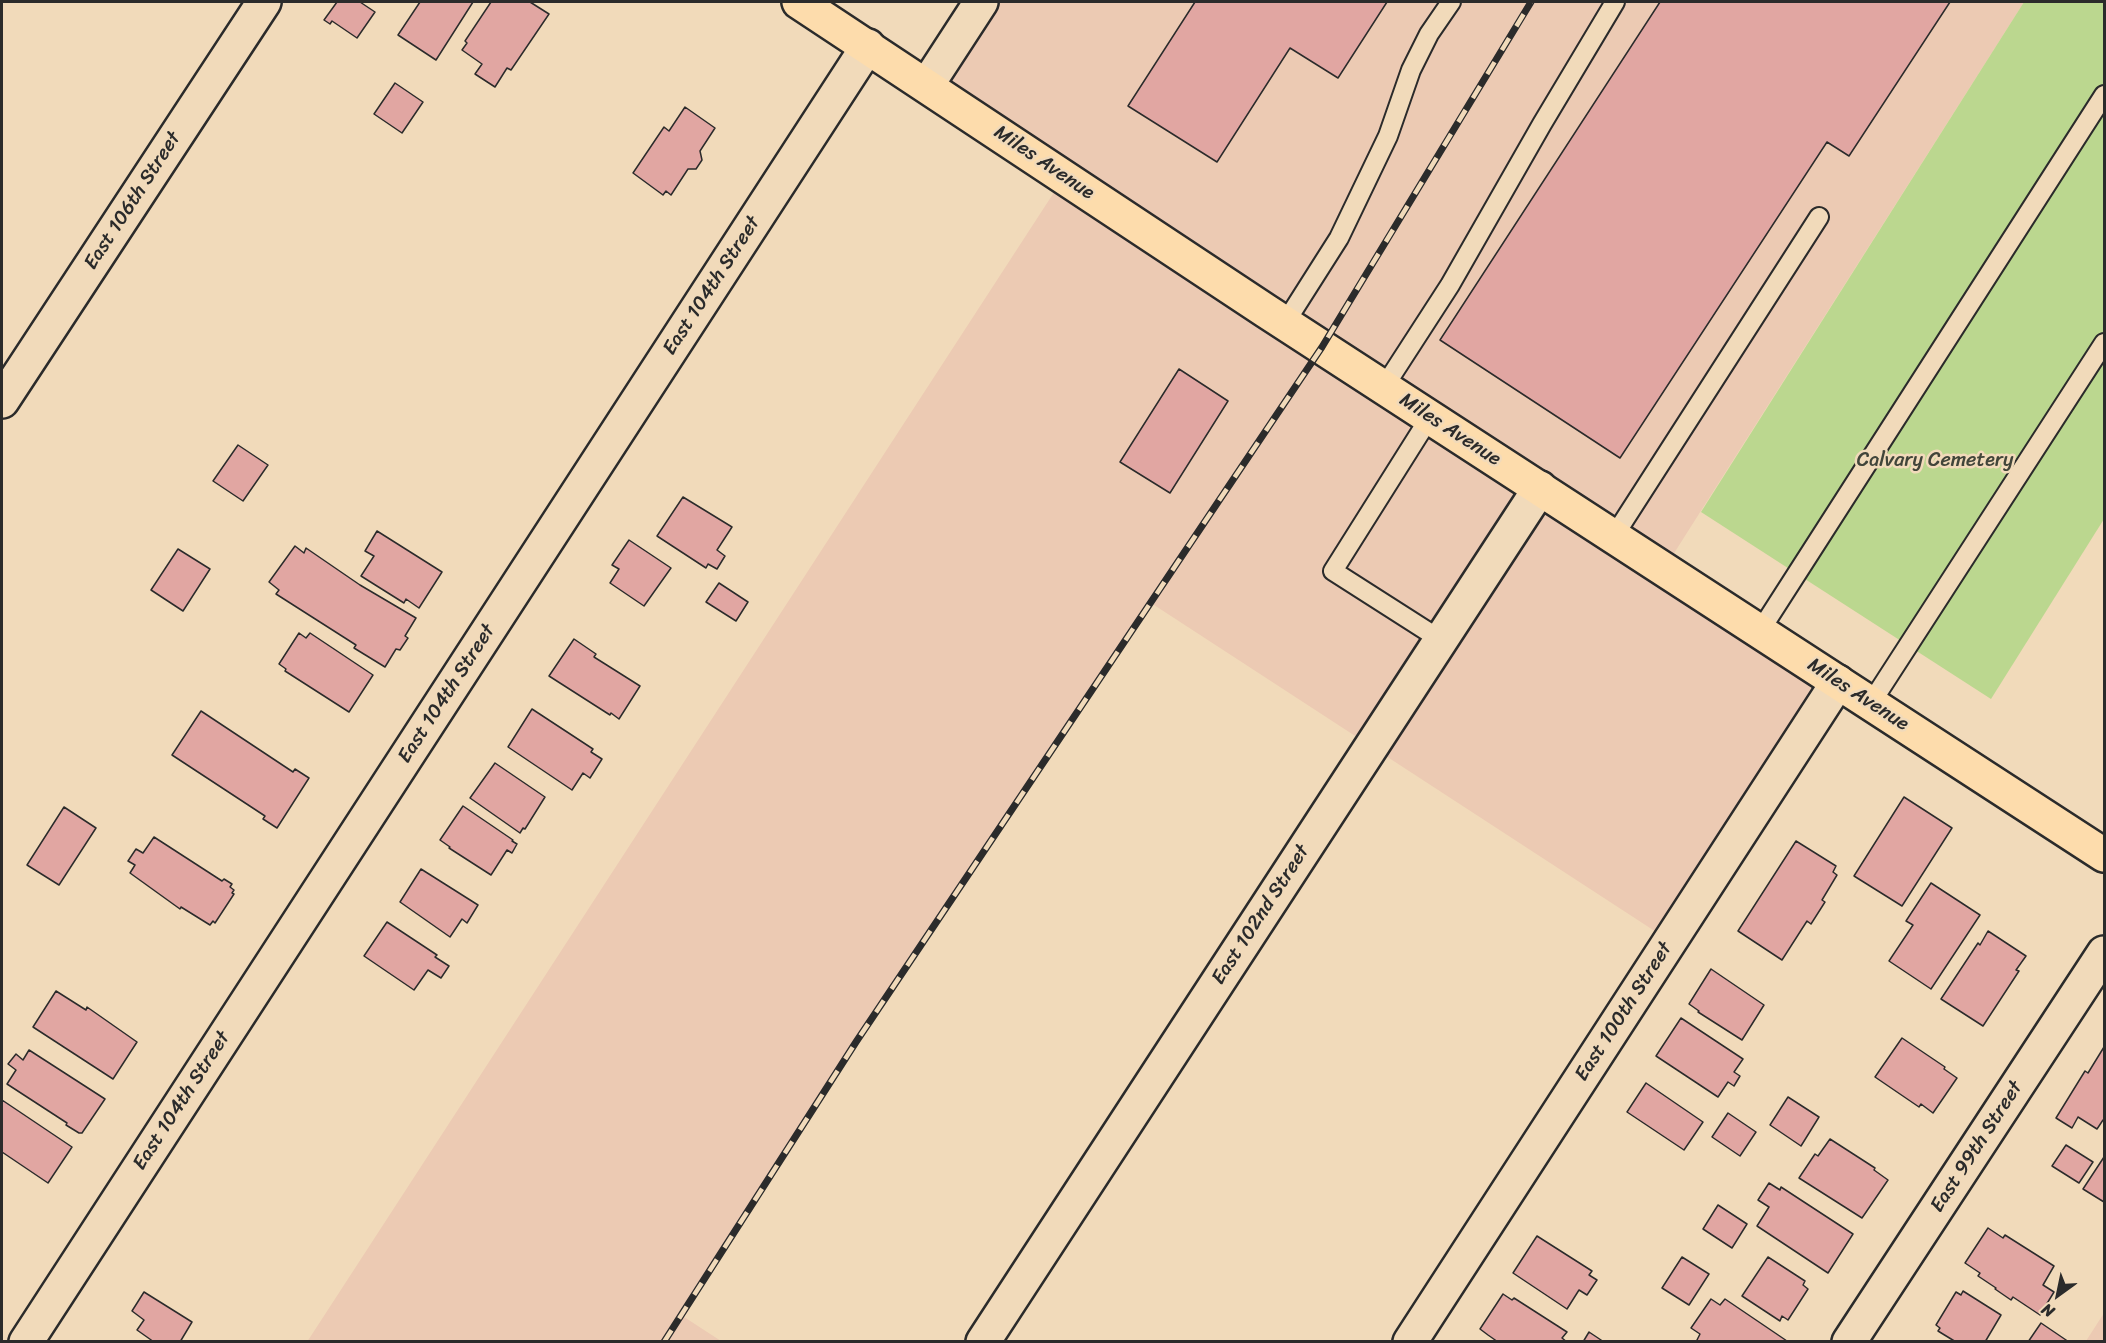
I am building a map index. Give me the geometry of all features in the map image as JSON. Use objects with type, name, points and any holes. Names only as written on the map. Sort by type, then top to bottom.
[{"type":"main road","name":"Miles Avenue","points":[[799,2],[1285,323],[2104,855]]},
{"type":"street","name":"East 106th Street","points":[[2,401],[264,2]]},
{"type":"street","points":[[927,85],[981,2]]},
{"type":"street","name":"East 104th Street","points":[[26,1341],[868,46]]},
{"type":"street","name":"East 102nd Street","points":[[983,1341],[1540,488]]},
{"type":"street","name":"East 100th Street","points":[[1410,1341],[1838,682]]},
{"type":"street","name":"East 99th Street","points":[[1849,1341],[2104,953]]},
{"type":"lane","points":[[1285,323],[1339,238],[1388,136],[1411,70],[1429,34],[1451,2]]},
{"type":"lane","points":[[1384,387],[1450,285],[1615,2]]},
{"type":"lane","points":[[1760,631],[2104,95]]},
{"type":"lane","points":[[1614,536],[1819,217]]},
{"type":"lane","points":[[1871,703],[2104,343]]},
{"type":"lane","points":[[1430,417],[1332,571],[1441,640]]},
{"type":"shaded area","points":[[981,2],[2024,2],[1664,569],[1838,682],[1670,941],[1151,603],[856,1042],[681,1315],[721,1341],[307,1342],[1064,177],[927,85]]},
{"type":"shaded area","points":[[2104,1313],[2104,1341],[2086,1341]]},
{"type":"green space","name":"Calvary Cemetery","points":[[2024,2],[2104,2],[2104,519],[1991,699],[1701,512]]},
{"type":"building","points":[[337,2],[360,2],[375,12],[357,38],[332,21],[330,24],[324,20]]},
{"type":"building","points":[[420,2],[473,2],[436,60],[398,35]]},
{"type":"building","points":[[491,2],[530,2],[549,14],[511,70],[507,68],[495,87],[475,74],[482,64],[462,50],[467,43],[465,41]]},
{"type":"building","points":[[1195,2],[1387,2],[1338,78],[1290,48],[1217,162],[1128,106]]},
{"type":"building","points":[[1660,2],[1950,2],[1849,156],[1827,142],[1620,458],[1440,340]]},
{"type":"building","points":[[395,83],[423,102],[402,133],[374,114]]},
{"type":"building","points":[[685,107],[715,128],[700,151],[702,160],[696,169],[688,169],[671,195],[666,191],[663,195],[633,173],[664,127],[669,131]]},
{"type":"building","points":[[1179,369],[1228,401],[1170,493],[1120,462]]},
{"type":"building","points":[[238,445],[268,465],[243,501],[213,481]]},
{"type":"building","points":[[683,497],[732,527],[717,550],[725,556],[717,569],[708,564],[706,568],[657,536]]},
{"type":"building","points":[[377,531],[442,572],[419,608],[406,599],[404,603],[361,576],[374,556],[365,551]]},
{"type":"building","points":[[629,540],[671,568],[644,606],[610,583],[619,569],[612,565]]},
{"type":"building","points":[[295,546],[304,553],[306,548],[360,585],[416,618],[405,636],[408,638],[400,650],[396,649],[385,667],[354,648],[356,645],[276,594],[279,590],[269,582]]},
{"type":"building","points":[[178,549],[210,569],[183,611],[151,590]]},
{"type":"building","points":[[719,583],[748,602],[736,621],[706,602]]},
{"type":"building","points":[[299,633],[306,638],[310,633],[373,675],[349,712],[285,671],[286,669],[279,664]]},
{"type":"building","points":[[574,639],[596,654],[594,657],[640,686],[619,719],[549,676]]},
{"type":"building","points":[[532,709],[593,749],[591,752],[602,759],[590,778],[583,773],[572,790],[508,747]]},
{"type":"building","points":[[201,711],[293,772],[295,769],[309,778],[277,828],[263,819],[265,816],[172,755]]},
{"type":"building","points":[[495,763],[545,797],[525,829],[523,828],[520,833],[470,798]]},
{"type":"building","points":[[1904,797],[1952,828],[1902,906],[1854,876]]},
{"type":"building","points":[[463,806],[517,844],[512,853],[507,850],[491,875],[440,840]]},
{"type":"building","points":[[64,807],[96,828],[59,885],[27,865]]},
{"type":"building","points":[[154,837],[222,881],[224,879],[232,884],[230,887],[234,890],[232,893],[234,894],[215,923],[213,921],[210,925],[181,907],[180,909],[130,873],[135,865],[128,861],[136,849],[143,853]]},
{"type":"building","points":[[1796,841],[1836,866],[1833,872],[1837,875],[1822,900],[1825,902],[1811,924],[1807,921],[1782,960],[1738,931]]},
{"type":"building","points":[[421,869],[478,905],[467,923],[462,919],[450,937],[400,902]]},
{"type":"building","points":[[1931,883],[1980,915],[1931,989],[1889,961],[1913,925],[1906,921]]},
{"type":"building","points":[[387,922],[437,955],[435,957],[449,966],[441,978],[428,970],[414,990],[364,956]]},
{"type":"building","points":[[1988,931],[2026,956],[2016,970],[2019,971],[1983,1026],[1941,999]]},
{"type":"building","points":[[1711,969],[1764,1005],[1742,1040],[1689,1004]]},
{"type":"building","points":[[56,991],[86,1010],[87,1007],[137,1042],[113,1079],[33,1027]]},
{"type":"building","points":[[1681,1018],[1743,1059],[1734,1072],[1740,1076],[1734,1086],[1728,1082],[1718,1097],[1656,1056]]},
{"type":"building","points":[[1902,1038],[1945,1067],[1944,1069],[1957,1078],[1933,1113],[1921,1104],[1919,1107],[1875,1077]]},
{"type":"building","points":[[2104,1047],[2104,1121],[2097,1129],[2078,1117],[2072,1128],[2056,1118],[2085,1071],[2088,1073]]},
{"type":"building","points":[[29,1050],[105,1099],[82,1133],[66,1125],[67,1123],[7,1084],[16,1070],[8,1064],[16,1054],[23,1060]]},
{"type":"building","points":[[1646,1083],[1703,1122],[1684,1150],[1627,1112]]},
{"type":"building","points":[[1788,1097],[1819,1117],[1801,1146],[1770,1125]]},
{"type":"building","points":[[2,1100],[72,1147],[48,1183],[2,1152]]},
{"type":"building","points":[[1728,1113],[1756,1132],[1740,1156],[1712,1137]]},
{"type":"building","points":[[1830,1139],[1875,1168],[1874,1170],[1888,1180],[1862,1218],[1799,1178],[1815,1154],[1818,1156]]},
{"type":"building","points":[[2066,1145],[2093,1162],[2079,1183],[2052,1166]]},
{"type":"building","points":[[2104,1157],[2104,1202],[2083,1189]]},
{"type":"building","points":[[1769,1183],[1780,1190],[1781,1187],[1853,1234],[1828,1273],[1757,1226],[1769,1207],[1758,1200]]},
{"type":"building","points":[[1718,1205],[1747,1224],[1732,1248],[1703,1229]]},
{"type":"building","points":[[1988,1228],[2003,1238],[2005,1235],[2054,1266],[2043,1285],[2054,1292],[2040,1315],[2013,1297],[2011,1300],[1995,1289],[1978,1276],[1980,1273],[1965,1263]]},
{"type":"building","points":[[1537,1236],[1592,1271],[1589,1275],[1597,1280],[1587,1295],[1579,1290],[1567,1309],[1513,1273]]},
{"type":"building","points":[[1682,1257],[1709,1274],[1689,1305],[1662,1288]]},
{"type":"building","points":[[1768,1257],[1805,1281],[1803,1285],[1808,1289],[1788,1320],[1782,1316],[1780,1321],[1742,1296]]},
{"type":"building","points":[[1963,1291],[2001,1315],[1985,1342],[1956,1342],[1938,1331],[1940,1328],[1936,1325],[1956,1292],[1961,1295]]},
{"type":"building","points":[[144,1292],[192,1322],[180,1342],[154,1342],[137,1330],[144,1320],[132,1311]]},
{"type":"building","points":[[1503,1294],[1512,1300],[1514,1298],[1567,1332],[1562,1338],[1567,1342],[1498,1342],[1480,1329]]},
{"type":"building","points":[[1711,1299],[1720,1305],[1725,1299],[1787,1341],[1696,1342],[1700,1334],[1691,1328]]},
{"type":"building","points":[[2041,1323],[2069,1342],[2028,1342]]},
{"type":"building","points":[[1589,1332],[1604,1342],[1583,1342]]},
{"type":"railway","points":[[664,1342],[856,1042],[1322,347],[1531,2]]}]
